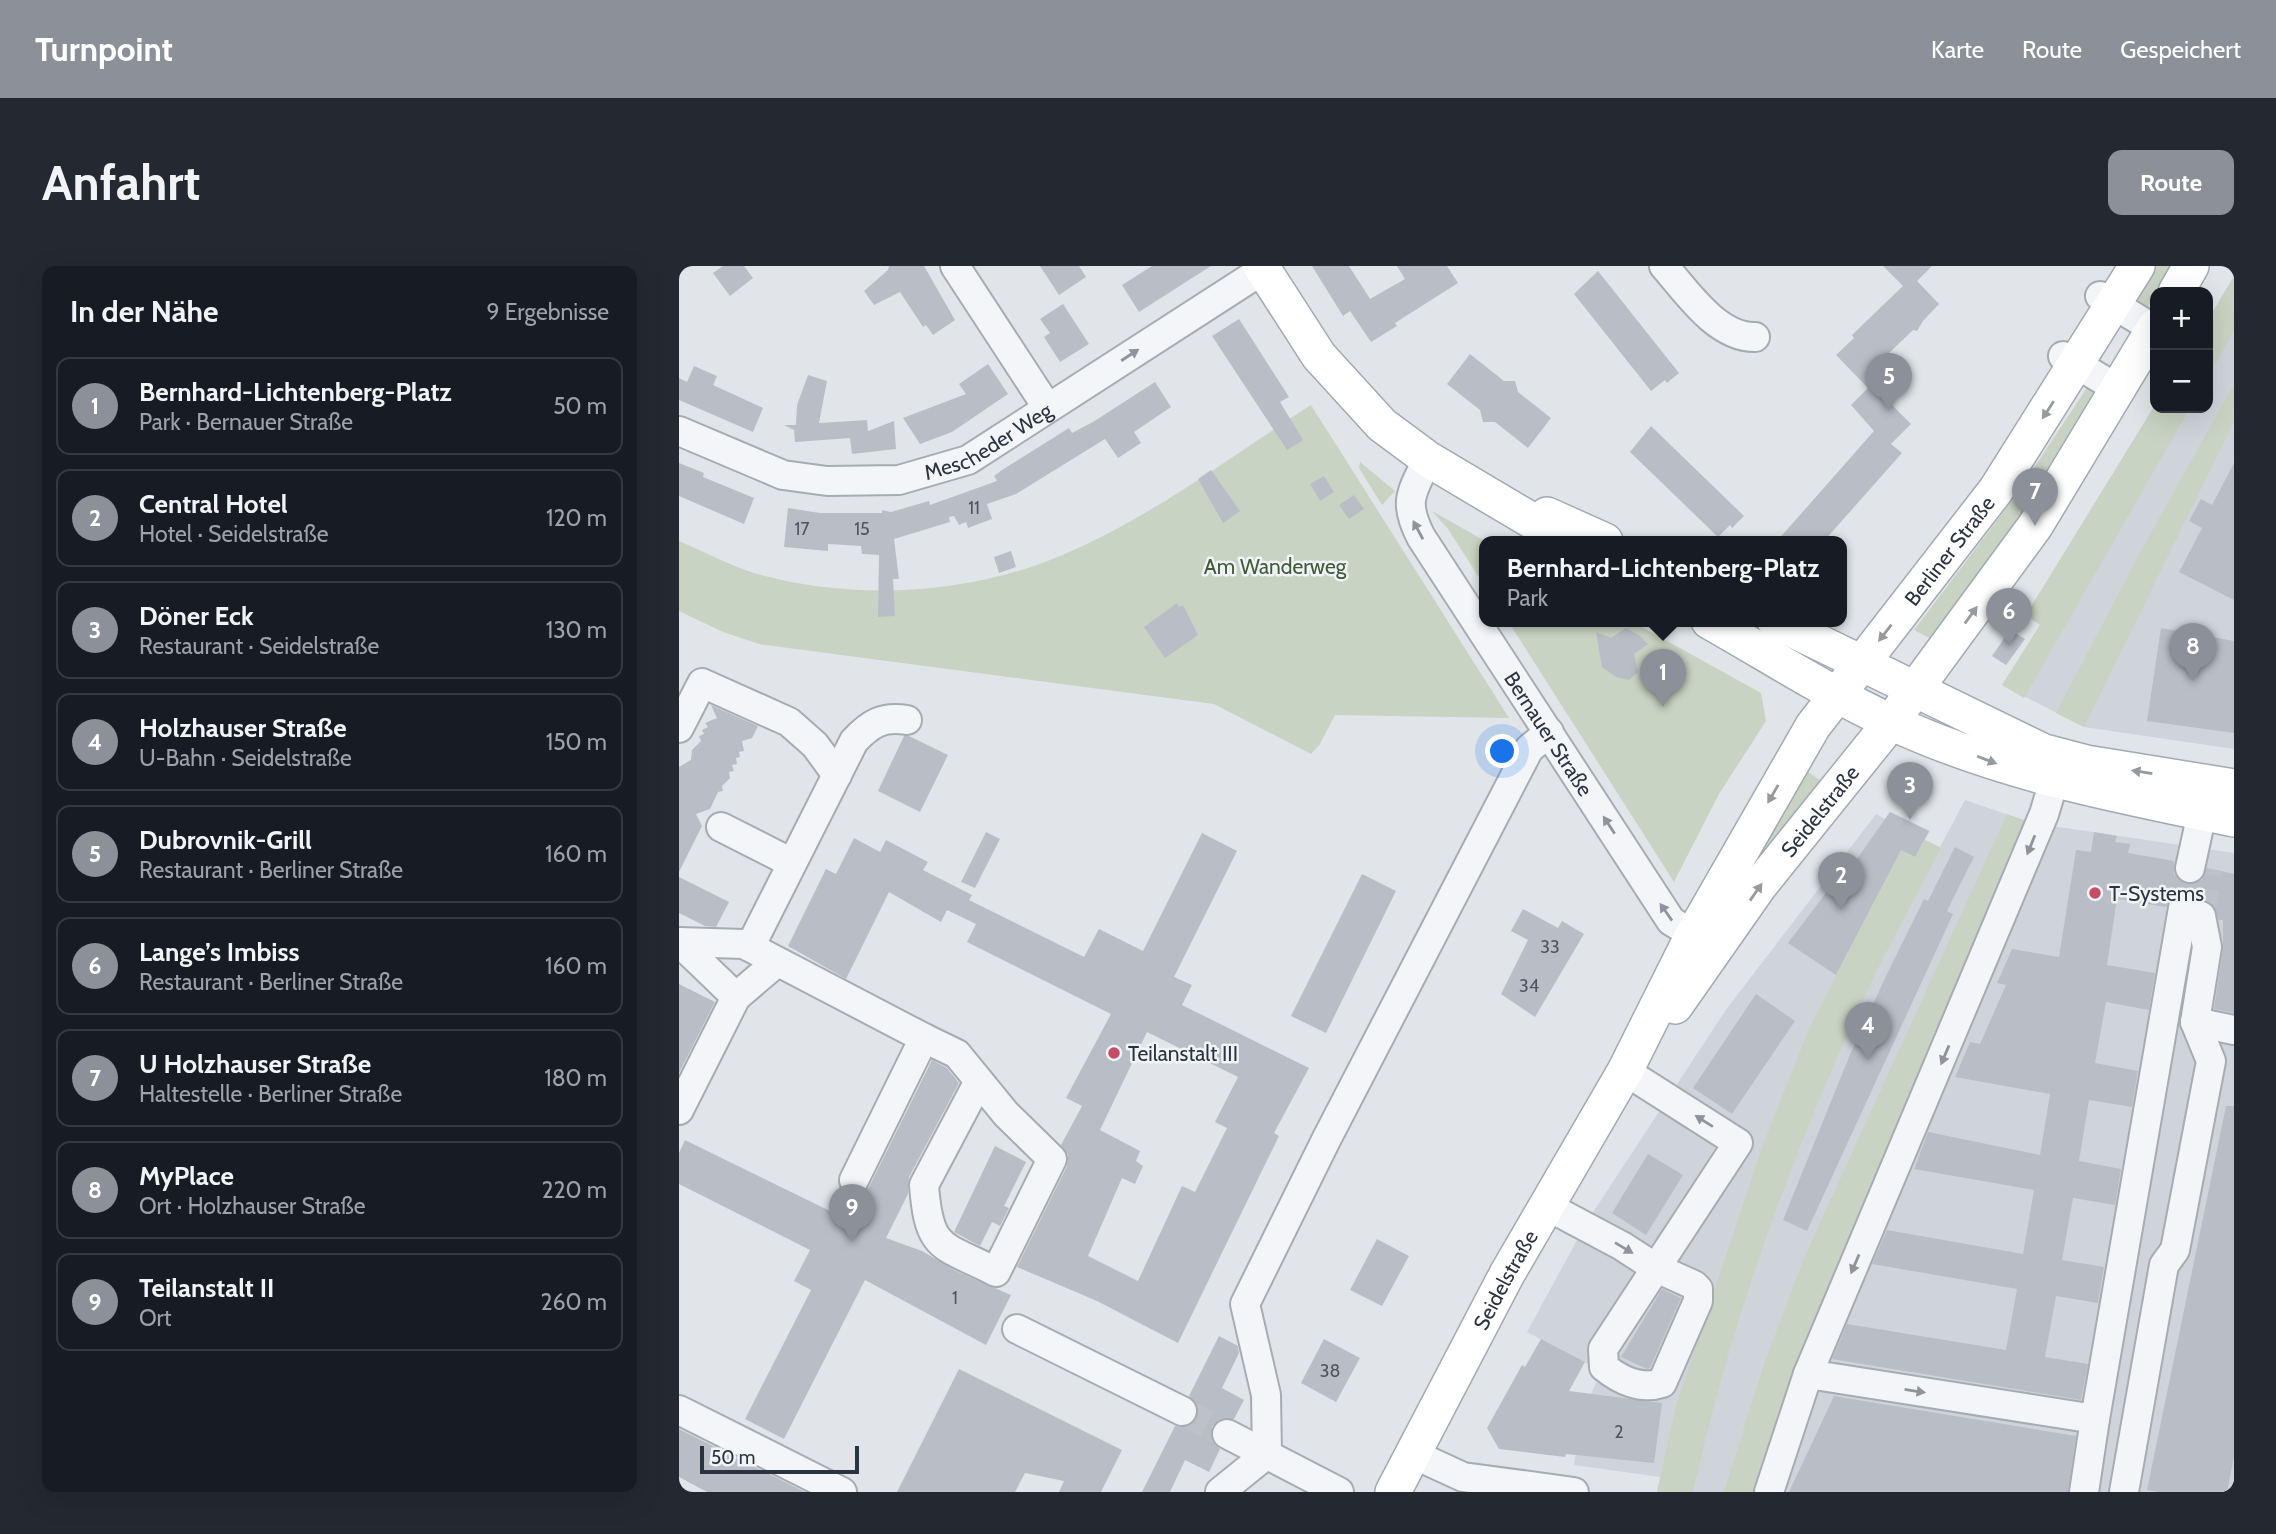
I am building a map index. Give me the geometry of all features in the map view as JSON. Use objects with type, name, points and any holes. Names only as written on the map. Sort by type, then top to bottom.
[{"type":"main road","name":"Berliner Straße","points":[[1838,694],[1996,490],[2107,301],[2137,266]]},
{"type":"main road","points":[[2179,287],[2191,266]]},
{"type":"main road","points":[[1262,268],[1319,356],[1356,400],[1407,446],[1557,536]]},
{"type":"main road","points":[[1916,690],[2035,526],[2150,336]]},
{"type":"main road","points":[[1433,463],[1594,536]]},
{"type":"main road","points":[[1720,627],[1891,722],[2005,767],[2074,777],[2222,809]]},
{"type":"main road","points":[[1787,627],[2022,743],[2074,777]]},
{"type":"main road","name":"Seidelstraße","points":[[1706,942],[1759,886],[1916,690]]},
{"type":"main road","name":"Seidelstraße","points":[[1393,1492],[1545,1205],[1706,942],[1813,726],[1838,694]]},
{"type":"street","points":[[955,266],[1048,407]]},
{"type":"street","points":[[1664,266],[1708,315],[1731,332],[1755,338]]},
{"type":"street","name":"Mescheder Weg","points":[[679,431],[783,475],[827,481],[899,480],[968,460],[1262,268]]},
{"type":"street","points":[[2107,301],[2150,325]]},
{"type":"street","points":[[2070,361],[2118,389]]},
{"type":"street","name":"Bernauer Straße","points":[[1433,463],[1411,494],[1411,516],[1479,622]]},
{"type":"street","name":"Bernauer Straße","points":[[1482,627],[1671,921],[1706,942]]},
{"type":"street","points":[[679,727],[702,683],[789,722],[815,745],[837,775]]},
{"type":"street","points":[[750,947],[854,741],[870,724],[893,718],[907,720]]},
{"type":"street","points":[[1267,1454],[1266,1395],[1245,1304],[1327,1138],[1529,750],[1549,732]]},
{"type":"street","points":[[1769,1492],[1808,1374],[1947,1050],[2044,814],[2074,777]]},
{"type":"street","points":[[2200,868],[2222,809]]},
{"type":"street","points":[[721,827],[792,863]]},
{"type":"street","points":[[2084,1492],[2168,999],[2192,912],[2207,947],[2195,1022],[2211,1061],[2175,1250],[2164,1265],[2124,1492]]},
{"type":"street","points":[[736,997],[679,942],[744,944],[957,1055],[979,1081],[1000,1126],[1052,1159],[996,1272],[936,1241],[928,1227],[925,1203],[924,1185],[979,1081]]},
{"type":"street","points":[[679,1110],[736,997],[777,962]]},
{"type":"street","points":[[2195,1022],[2234,1030]]},
{"type":"street","points":[[854,1180],[924,1038]]},
{"type":"street","points":[[1545,1205],[1622,1246],[1656,1268],[1738,1143],[1625,1071]]},
{"type":"street","points":[[1017,1329],[1182,1412]]},
{"type":"street","points":[[1808,1374],[2095,1419]]},
{"type":"street","points":[[679,1410],[842,1492]]},
{"type":"street","points":[[1227,1434],[1339,1492]]},
{"type":"street","points":[[1220,1492],[1267,1454]]},
{"type":"street","points":[[1413,1454],[1463,1476],[1540,1490],[1574,1492]]},
{"type":"shaded area","points":[[2234,276],[2234,749],[2084,727],[2002,685],[2040,625],[2026,615],[2150,413],[2213,413],[2213,312]]},
{"type":"shaded area","points":[[1965,800],[2032,823],[2234,853],[2234,1492],[1657,1492],[1660,1477],[1574,1465],[1582,1412],[1602,1371],[1527,1332],[1588,1220],[1725,1011],[1876,814],[1885,819],[1890,812],[1930,831],[1925,840],[1940,847]]},
{"type":"green space","points":[[2156,266],[2173,266],[2160,287],[2150,287],[2150,303],[2146,310],[2137,306],[2136,301]]},
{"type":"green space","points":[[2234,276],[2234,331],[2213,368],[2213,350],[2213,312]]},
{"type":"green space","points":[[2234,384],[2234,422],[2084,727],[2056,713],[2142,549]]},
{"type":"green space","points":[[2088,386],[2099,393],[1999,552],[1935,641],[1914,630],[2014,498]]},
{"type":"green space","name":"Am Wanderweg","points":[[1311,405],[1509,718],[1335,715],[1320,744],[1311,754],[1214,704],[759,644],[723,632],[679,611],[679,541],[757,574],[832,588],[910,590],[949,586],[1025,569],[1093,541],[1157,506]]},
{"type":"green space","points":[[2150,413],[2187,413],[2024,698],[2002,685],[2040,625],[2026,615]]},
{"type":"green space","points":[[1360,462],[1395,491],[1382,505],[1359,468]]},
{"type":"green space","points":[[1432,511],[1479,538],[1479,577],[1448,529]]},
{"type":"green space","points":[[1512,627],[1642,627],[1761,693],[1766,721],[1719,794],[1674,882]]},
{"type":"green space","points":[[1803,768],[1821,781],[1757,857]]},
{"type":"green space","points":[[2007,814],[2032,823],[1762,1492],[1724,1492],[1764,1364],[1804,1258]]},
{"type":"green space","points":[[1925,840],[1941,848],[1862,1002],[1781,1196],[1723,1372],[1693,1492],[1657,1492],[1676,1405],[1762,1147],[1809,1029],[1901,850],[1915,857]]},
{"type":"building","points":[[723,266],[744,266],[753,278],[730,296],[713,273]]},
{"type":"building","points":[[889,266],[924,266],[955,320],[933,335],[926,325],[923,327],[900,292],[874,305],[864,291],[888,270]]},
{"type":"building","points":[[1040,266],[1079,266],[1086,277],[1059,295]]},
{"type":"building","points":[[1152,266],[1211,266],[1139,312],[1122,285]]},
{"type":"building","points":[[1312,266],[1349,266],[1370,299],[1405,279],[1397,266],[1447,266],[1458,283],[1395,323],[1397,326],[1371,342],[1350,311],[1343,316]]},
{"type":"building","points":[[1883,266],[1932,266],[1917,281],[1939,304],[1917,331],[1913,330],[1887,355],[1872,385],[1911,424],[1891,444],[1902,453],[1828,536],[1781,536],[1874,431],[1851,405],[1868,388],[1836,355],[1854,338],[1852,335],[1903,286]]},
{"type":"building","points":[[1598,271],[1679,373],[1667,383],[1665,380],[1651,391],[1574,294]]},
{"type":"building","points":[[1063,304],[1089,344],[1060,362],[1044,337],[1050,333],[1040,319]]},
{"type":"building","points":[[1239,319],[1289,397],[1280,402],[1303,440],[1287,450],[1212,336]]},
{"type":"building","points":[[1470,354],[1504,381],[1515,381],[1518,392],[1551,418],[1528,448],[1495,422],[1483,422],[1480,410],[1447,384]]},
{"type":"building","points":[[988,364],[1008,394],[952,432],[920,444],[903,418],[966,394],[959,384]]},
{"type":"building","points":[[694,366],[717,376],[713,385],[763,408],[753,432],[679,400],[679,378],[687,382]]},
{"type":"building","points":[[808,375],[827,381],[819,423],[867,420],[868,431],[894,421],[896,449],[852,454],[850,438],[795,442],[794,430],[784,425],[796,425],[797,405]]},
{"type":"building","points":[[1155,382],[1171,407],[1134,432],[1141,443],[1118,458],[1105,439],[1016,494],[987,504],[992,519],[968,528],[966,522],[959,525],[954,516],[949,517],[950,522],[894,539],[899,579],[893,579],[895,616],[878,617],[879,555],[862,554],[861,546],[828,544],[828,551],[784,547],[788,508],[820,513],[882,513],[882,510],[891,512],[929,501],[930,505],[997,481],[994,476],[1002,470],[1069,428],[1072,433],[1093,422]]},
{"type":"building","points":[[1651,426],[1744,516],[1732,528],[1730,525],[1717,536],[1630,452]]},
{"type":"building","points":[[679,463],[704,473],[703,477],[754,498],[744,524],[679,496]]},
{"type":"building","points":[[2234,463],[2234,600],[2179,572],[2202,528],[2189,521],[2201,499],[2212,505]]},
{"type":"building","points":[[1211,470],[1240,511],[1223,523],[1198,479]]},
{"type":"building","points":[[1324,476],[1334,492],[1320,501],[1310,484]]},
{"type":"building","points":[[1354,495],[1364,509],[1349,519],[1339,505]]},
{"type":"building","points":[[1011,551],[1016,567],[999,573],[994,557]]},
{"type":"building","points":[[1177,603],[1179,607],[1183,605],[1198,635],[1165,658],[1144,627]]},
{"type":"building","points":[[1626,628],[1648,644],[1634,654],[1638,672],[1629,680],[1616,677],[1602,667],[1596,632],[1611,638]]},
{"type":"building","points":[[2161,628],[2234,641],[2234,733],[2147,721]]},
{"type":"building","points":[[2010,630],[2025,639],[2006,665],[1992,656]]},
{"type":"building","points":[[711,705],[758,726],[752,738],[742,741],[744,751],[739,752],[737,764],[732,765],[734,771],[729,772],[730,778],[722,786],[723,791],[718,792],[710,809],[696,814],[702,826],[679,872],[679,767],[691,760],[692,750],[701,741],[699,736],[704,734],[702,730],[708,727],[705,723],[717,718]]},
{"type":"building","points":[[904,736],[948,755],[920,812],[878,791]]},
{"type":"building","points":[[1890,812],[1929,831],[1915,857],[1901,850],[1836,975],[1788,943],[1838,877],[1852,866]]},
{"type":"building","points":[[986,832],[1000,839],[975,888],[961,882]]},
{"type":"building","points":[[2094,832],[2117,836],[2115,842],[2130,844],[2128,853],[2174,861],[2174,874],[2186,884],[2202,880],[2207,868],[2234,874],[2234,1013],[2214,1009],[2223,949],[2223,920],[2219,920],[2213,905],[2197,900],[2185,892],[2171,897],[2166,907],[2117,899],[2107,965],[2155,973],[2149,1010],[2106,1002],[2095,1063],[2138,1071],[2132,1107],[2089,1100],[2079,1161],[2121,1169],[2115,1205],[2073,1198],[2062,1260],[2104,1267],[2098,1303],[2056,1296],[2045,1357],[2088,1364],[2081,1400],[1832,1359],[1847,1324],[2006,1350],[2017,1289],[1872,1264],[1887,1230],[2023,1254],[2034,1190],[1914,1169],[1928,1132],[2040,1155],[2050,1094],[1955,1077],[1970,1042],[1980,1044],[2006,985],[1997,983],[2012,949],[2059,957],[2076,850],[2091,852]]},
{"type":"building","points":[[1202,833],[1237,851],[1174,977],[1192,985],[1182,1005],[1309,1068],[1274,1133],[1279,1136],[1178,1343],[1097,1301],[1017,1267],[1067,1166],[1068,1155],[1061,1145],[1082,1106],[1066,1098],[1111,1014],[967,942],[976,924],[947,910],[941,922],[889,892],[846,979],[788,946],[826,869],[836,874],[854,838],[880,852],[886,840],[928,862],[923,870],[972,895],[969,900],[1084,957],[1099,929],[1143,951]],"holes":[[[1147,1032],[1238,1077],[1215,1122],[1227,1128],[1195,1192],[1182,1186],[1138,1281],[1088,1256],[1122,1178],[1135,1184],[1143,1166],[1136,1161],[1140,1151],[1100,1130]]]},
{"type":"building","points":[[1955,847],[1974,857],[1947,911],[1953,914],[1807,1231],[1783,1220],[1849,1057],[1886,976],[1924,899],[1928,901]]},
{"type":"building","points":[[1362,874],[1396,891],[1326,1033],[1291,1016]]},
{"type":"building","points":[[679,877],[729,902],[716,927],[705,926],[679,913]]},
{"type":"building","points":[[1523,909],[1558,928],[1562,921],[1584,934],[1535,1017],[1501,994],[1528,940],[1511,931]]},
{"type":"building","points":[[679,984],[715,1002],[679,1073]]},
{"type":"building","points":[[1756,994],[1795,1021],[1732,1114],[1693,1088]]},
{"type":"building","points":[[932,1060],[947,1068],[959,1083],[909,1177],[908,1194],[886,1238],[922,1251],[956,1271],[1011,1295],[986,1345],[865,1280],[784,1439],[745,1419],[811,1290],[794,1281],[810,1250],[679,1184],[679,1153],[685,1140],[830,1211],[838,1193],[856,1202],[869,1187]]},
{"type":"building","points":[[2226,1106],[2234,1106],[2234,1457],[2227,1492],[2147,1490]]},
{"type":"building","points":[[995,1146],[1026,1162],[1004,1206],[1009,1208],[1000,1226],[992,1222],[980,1246],[954,1232]]},
{"type":"building","points":[[1648,1154],[1683,1175],[1646,1235],[1612,1213]]},
{"type":"building","points":[[1377,1239],[1409,1256],[1382,1306],[1350,1290]]},
{"type":"building","points":[[1662,1289],[1681,1298],[1650,1368],[1647,1369],[1621,1357]]},
{"type":"building","points":[[1219,1336],[1238,1346],[1239,1353],[1222,1388],[1244,1400],[1234,1419],[1219,1420],[1212,1427],[1213,1442],[1220,1449],[1209,1472],[1185,1460],[1170,1492],[1142,1492],[1175,1426],[1184,1427],[1197,1419],[1198,1409],[1189,1396]]},
{"type":"building","points":[[1324,1339],[1360,1358],[1336,1402],[1301,1383]]},
{"type":"building","points":[[1541,1339],[1585,1362],[1569,1391],[1662,1403],[1654,1463],[1499,1449],[1487,1428],[1522,1365],[1525,1367]]},
{"type":"building","points":[[959,1369],[1122,1450],[1101,1492],[1059,1492],[1064,1481],[1025,1473],[1015,1492],[897,1492]]},
{"type":"building","points":[[1834,1396],[2076,1436],[2068,1492],[1789,1492]]},
{"type":"building","points":[[679,1429],[805,1492],[707,1492],[679,1477]]},
{"type":"tunnel","points":[[2201,916],[2209,869]]},
{"type":"tunnel","points":[[1182,1411],[1227,1434]]},
{"type":"place","name":"Dubrovnik-Grill","points":[[1889,411]]},
{"type":"place","name":"U Holzhauser Straße","points":[[2035,526]]},
{"type":"place","name":"Lange’s Imbiss","points":[[2009,646]]},
{"type":"place","name":"MyPlace","points":[[2193,681]]},
{"type":"place","name":"Bernhard-Lichtenberg-Platz","points":[[1663,707]]},
{"type":"place","name":"Döner Eck","points":[[1910,820]]},
{"type":"place","name":"T-Systems","points":[[2095,893]]},
{"type":"place","name":"Central Hotel","points":[[1841,910]]},
{"type":"place","name":"Teilanstalt III","points":[[1114,1053]]},
{"type":"place","name":"Holzhauser Straße","points":[[1868,1060]]},
{"type":"place","name":"Teilanstalt II","points":[[852,1242]]}]
